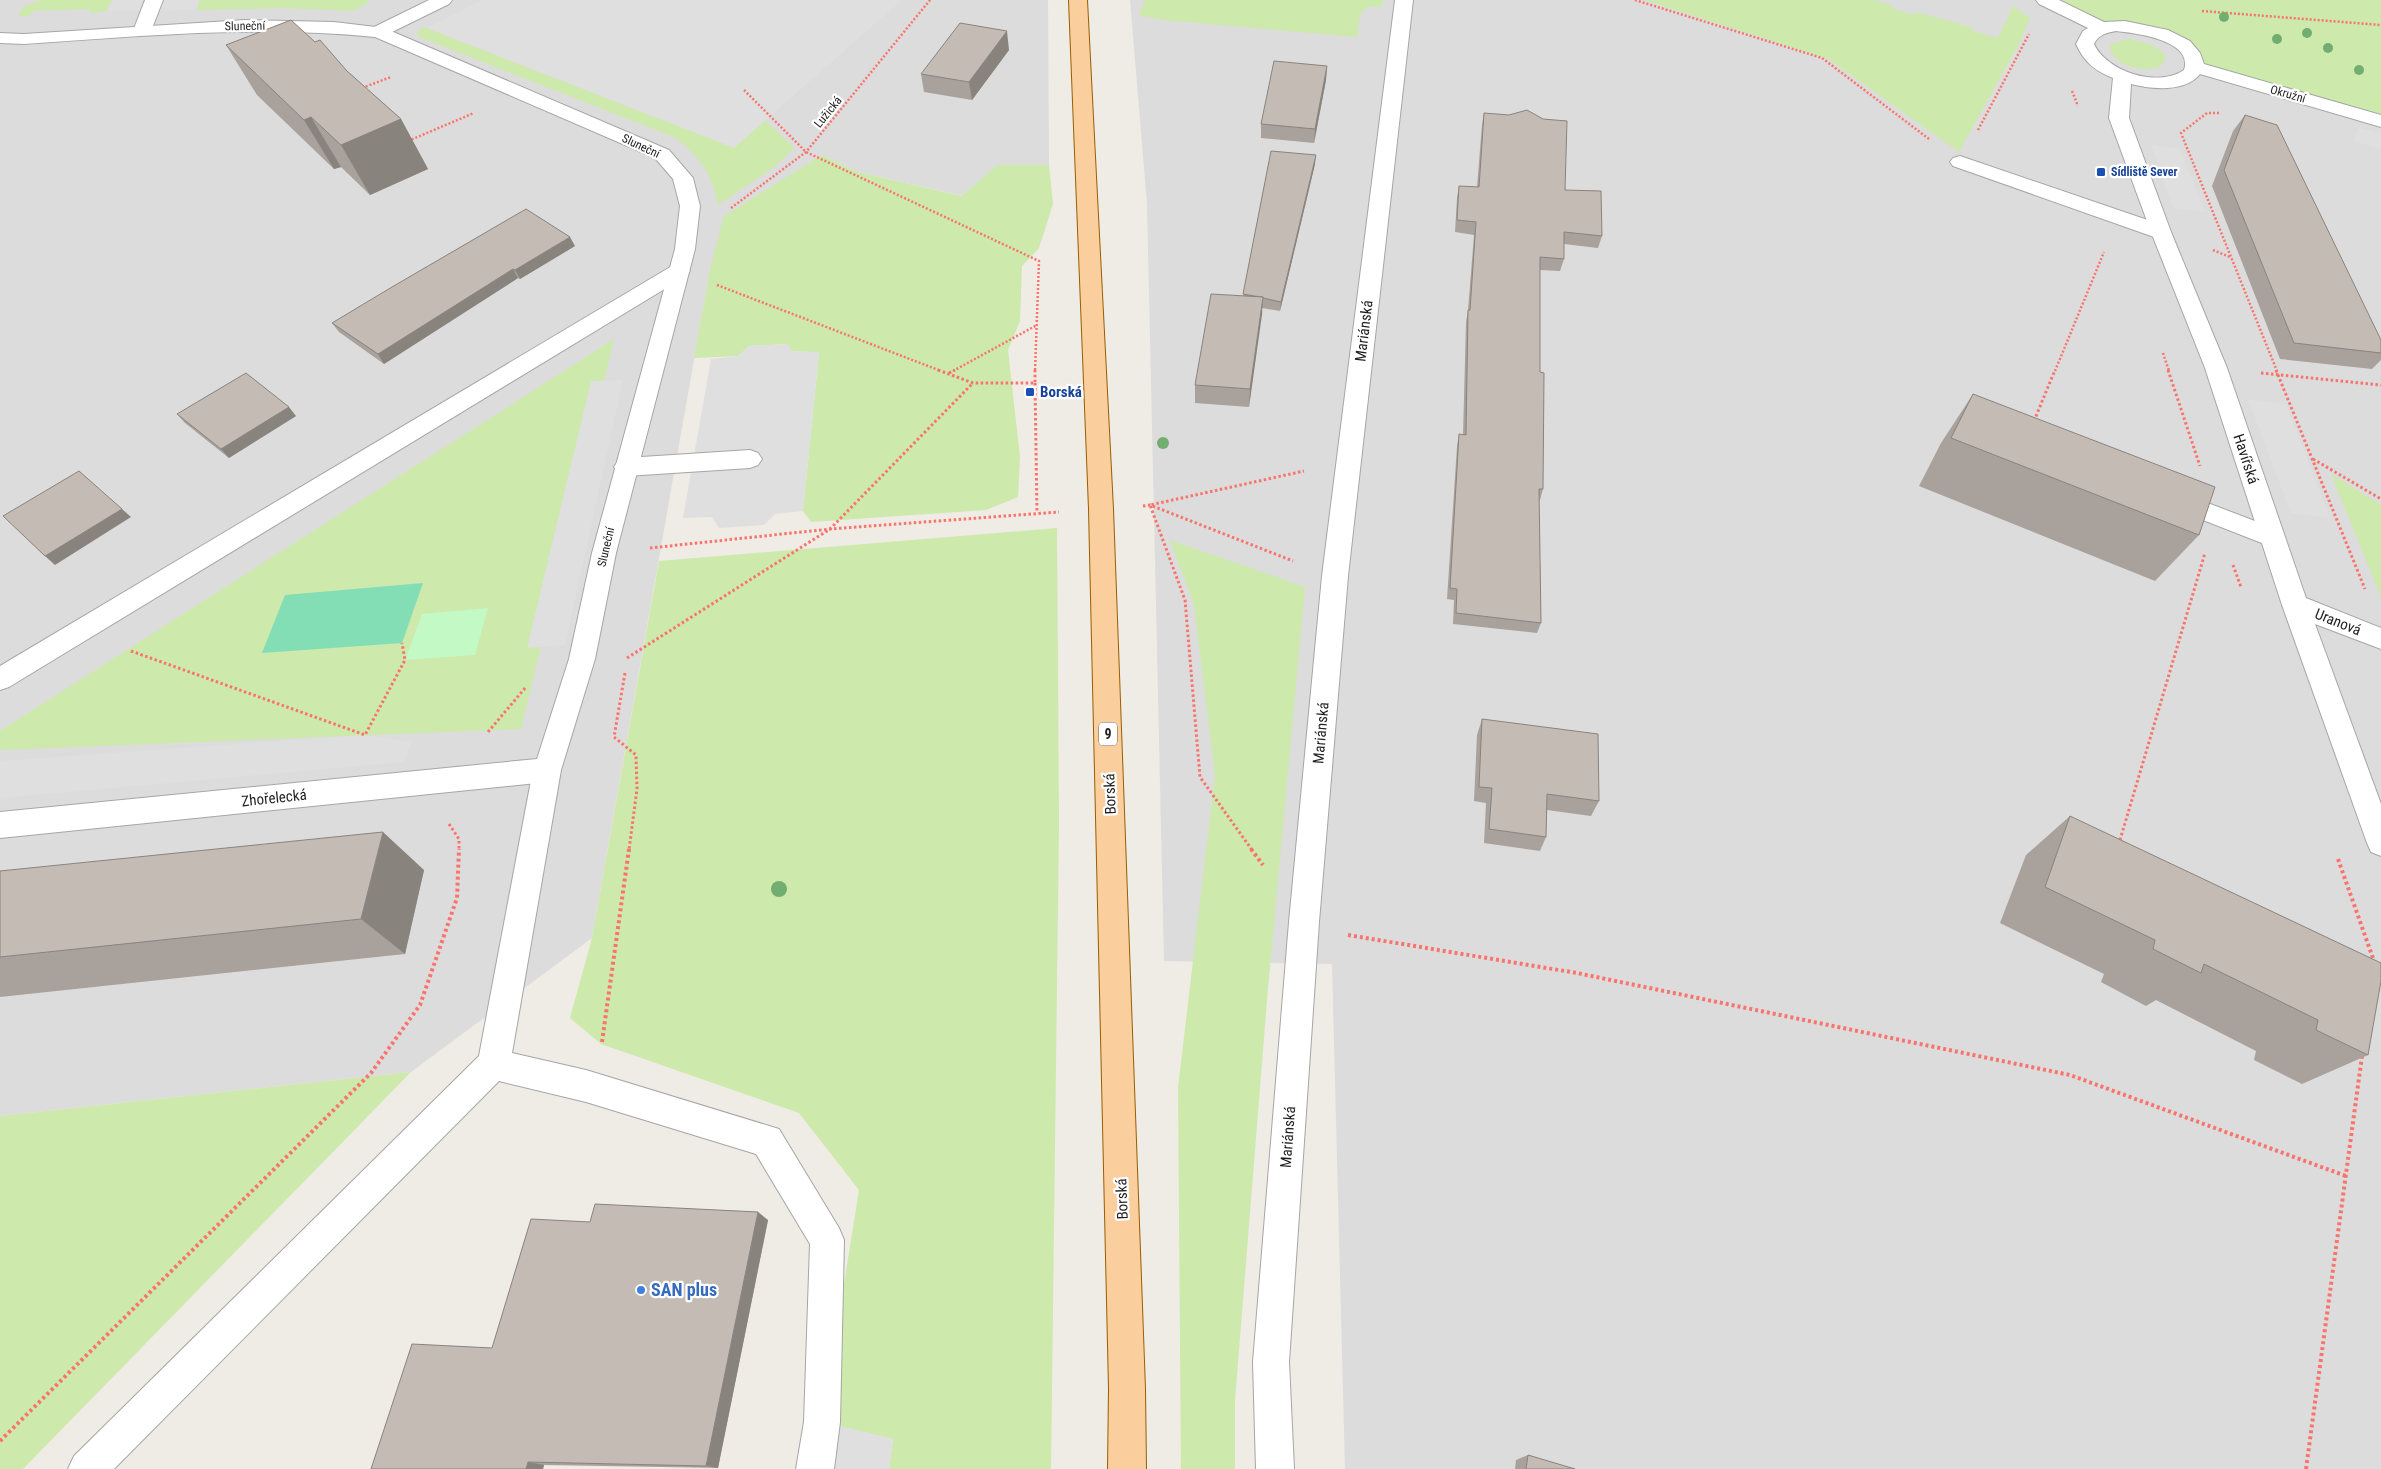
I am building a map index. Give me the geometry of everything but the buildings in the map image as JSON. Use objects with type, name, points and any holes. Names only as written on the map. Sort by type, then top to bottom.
[{"type":"main road","name":"Borská","points":[[1078,0],[1101,509],[1127,1389],[1127,1469]]},
{"type":"street","points":[[142,31],[154,0]]},
{"type":"street","points":[[378,32],[443,0]]},
{"type":"street","name":"Mariánská","points":[[1275,1469],[1271,1362],[1304,922],[1335,576],[1404,0]]},
{"type":"street","points":[[2045,0],[2102,28]]},
{"type":"street","points":[[402,2],[424,10]]},
{"type":"street","name":"Sluneční","points":[[0,38],[24,39],[239,25],[328,26],[378,32],[662,154],[683,178],[690,206],[685,249],[604,553],[582,659],[548,770],[494,1064]]},
{"type":"street","points":[[2133,27],[2164,35],[2189,50],[2194,59],[2195,67],[2190,75],[2178,80],[2161,82],[2142,80],[2122,75],[2103,66],[2090,56],[2085,44],[2089,35],[2102,28],[2133,27]]},
{"type":"street","name":"Okružní","points":[[2195,67],[2381,121]]},
{"type":"street","name":"Havířská","points":[[2122,75],[2119,118],[2161,232],[2216,368],[2295,605],[2381,843]]},
{"type":"street","points":[[1960,162],[2161,232]]},
{"type":"street","points":[[0,679],[679,271]]},
{"type":"street","points":[[626,467],[750,459]]},
{"type":"street","points":[[2152,491],[2272,538]]},
{"type":"street","name":"Uranová","points":[[2295,605],[2381,639]]},
{"type":"street","name":"Zhořelecká","points":[[0,825],[548,770]]},
{"type":"street","points":[[87,1469],[494,1064],[586,1086],[767,1141],[827,1240],[822,1422],[815,1469]]},
{"type":"path","name":"Lužická","points":[[728,210],[806,152],[930,0]]},
{"type":"path","points":[[1635,0],[1822,58],[1960,162],[2029,34]]},
{"type":"path","points":[[2196,11],[2381,25]]},
{"type":"path","points":[[359,90],[394,77]]},
{"type":"path","points":[[744,90],[806,152],[1039,261],[1035,383],[1037,513]]},
{"type":"path","points":[[404,142],[481,111]]},
{"type":"path","points":[[2224,113],[2207,113],[2181,133],[2366,592]]},
{"type":"path","points":[[2033,422],[2119,216]]},
{"type":"path","points":[[679,271],[973,383],[1035,383]]},
{"type":"path","points":[[949,374],[1036,325]]},
{"type":"path","points":[[2216,368],[2381,385]]},
{"type":"path","points":[[487,733],[548,661],[628,658],[830,529],[973,383]]},
{"type":"path","points":[[2312,459],[2381,499]]},
{"type":"path","points":[[604,553],[830,529],[1150,505],[1310,469]]},
{"type":"path","points":[[1150,505],[1335,576]]},
{"type":"path","points":[[1150,505],[1185,600],[1200,777],[1304,922]]},
{"type":"path","points":[[2120,840],[2216,516]]},
{"type":"path","points":[[78,632],[365,735],[405,660],[402,644]]},
{"type":"path","points":[[586,1086],[601,1044],[638,789],[636,755],[614,737],[628,658]]},
{"type":"path","points":[[0,1441],[371,1073],[420,1005],[457,898],[459,839],[444,816]]},
{"type":"path","points":[[1344,934],[1578,973],[2070,1075],[2346,1176]]},
{"type":"path","points":[[2306,1469],[2363,1050]]},
{"type":"shaded area","points":[[0,0],[1048,0],[1049,165],[997,165],[963,196],[857,172],[822,155],[710,269],[592,938],[411,1072],[0,1116]]},
{"type":"shaded area","points":[[112,0],[200,0],[196,10],[107,11]]},
{"type":"shaded area","points":[[482,0],[902,0],[734,148],[427,28]]},
{"type":"shaded area","points":[[1130,0],[2381,0],[2381,1469],[1345,1469],[1332,964],[1164,961],[1147,204]]},
{"type":"shaded area","points":[[2358,127],[2381,134],[2381,149],[2354,141]]},
{"type":"shaded area","points":[[2151,145],[2180,149],[2205,212],[2173,208]]},
{"type":"shaded area","points":[[788,344],[791,351],[819,352],[803,511],[775,514],[764,525],[719,528],[712,517],[683,518],[711,359],[738,356],[749,346]]},
{"type":"shaded area","points":[[623,380],[565,645],[527,648],[591,381]]},
{"type":"shaded area","points":[[2248,399],[2286,404],[2330,518],[2291,513]]},
{"type":"shaded area","points":[[365,735],[411,742],[404,762],[0,798],[0,761]]},
{"type":"shaded area","points":[[822,1422],[893,1439],[889,1469],[815,1469]]},
{"type":"green space","points":[[41,0],[112,0],[107,11],[90,13],[90,9],[33,11],[28,17],[18,15],[25,6]]},
{"type":"green space","points":[[200,0],[367,0],[370,2],[352,11],[284,8],[196,10]]},
{"type":"green space","points":[[1145,0],[1383,0],[1382,7],[1367,7],[1360,15],[1357,37],[1163,20],[1139,15]]},
{"type":"green space","points":[[1644,0],[1874,0],[1892,5],[1891,8],[1914,15],[1916,12],[1974,28],[1972,31],[1998,38],[2013,6],[2030,18],[2020,42],[1959,152],[1828,59]]},
{"type":"green space","points":[[2045,0],[2381,0],[2381,118],[2195,67],[2189,50],[2164,35],[2102,28]]},
{"type":"green space","points":[[424,27],[673,124],[694,129],[763,118],[794,148],[773,168],[718,205],[713,184],[704,167],[692,152],[676,138],[419,37],[417,32]]},
{"type":"green space","points":[[2128,39],[2148,44],[2161,51],[2165,54],[2164,63],[2150,69],[2141,69],[2124,64],[2112,53],[2110,45]]},
{"type":"green space","points":[[822,155],[857,172],[962,196],[997,165],[1049,165],[1053,204],[1039,248],[1022,266],[1020,321],[1008,350],[1020,457],[1018,497],[986,510],[811,522],[803,511],[819,353],[790,351],[788,344],[749,346],[738,356],[694,358],[710,269],[724,216]]},
{"type":"green space","points":[[614,339],[521,729],[0,750],[0,731]]},
{"type":"green space","points":[[2331,474],[2381,505],[2381,597]]},
{"type":"green space","points":[[1057,528],[1059,822],[1051,1469],[889,1469],[893,1439],[822,1422],[859,1190],[799,1113],[601,1044],[570,1018],[592,938],[659,561]]},
{"type":"green space","points":[[1170,540],[1305,587],[1268,988],[1235,1400],[1235,1469],[1181,1469],[1178,1088],[1215,775],[1194,605]]},
{"type":"green space","points":[[423,583],[402,643],[262,653],[285,595]]},
{"type":"green space","points":[[488,608],[475,655],[405,660],[422,614]]},
{"type":"green space","points":[[411,1072],[23,1469],[0,1469],[0,1116]]},
{"type":"place","name":"Sídliště Sever","points":[[2101,172]]},
{"type":"place","name":"Borská","points":[[1030,392]]},
{"type":"place","name":"SAN plus","points":[[641,1290]]}]
